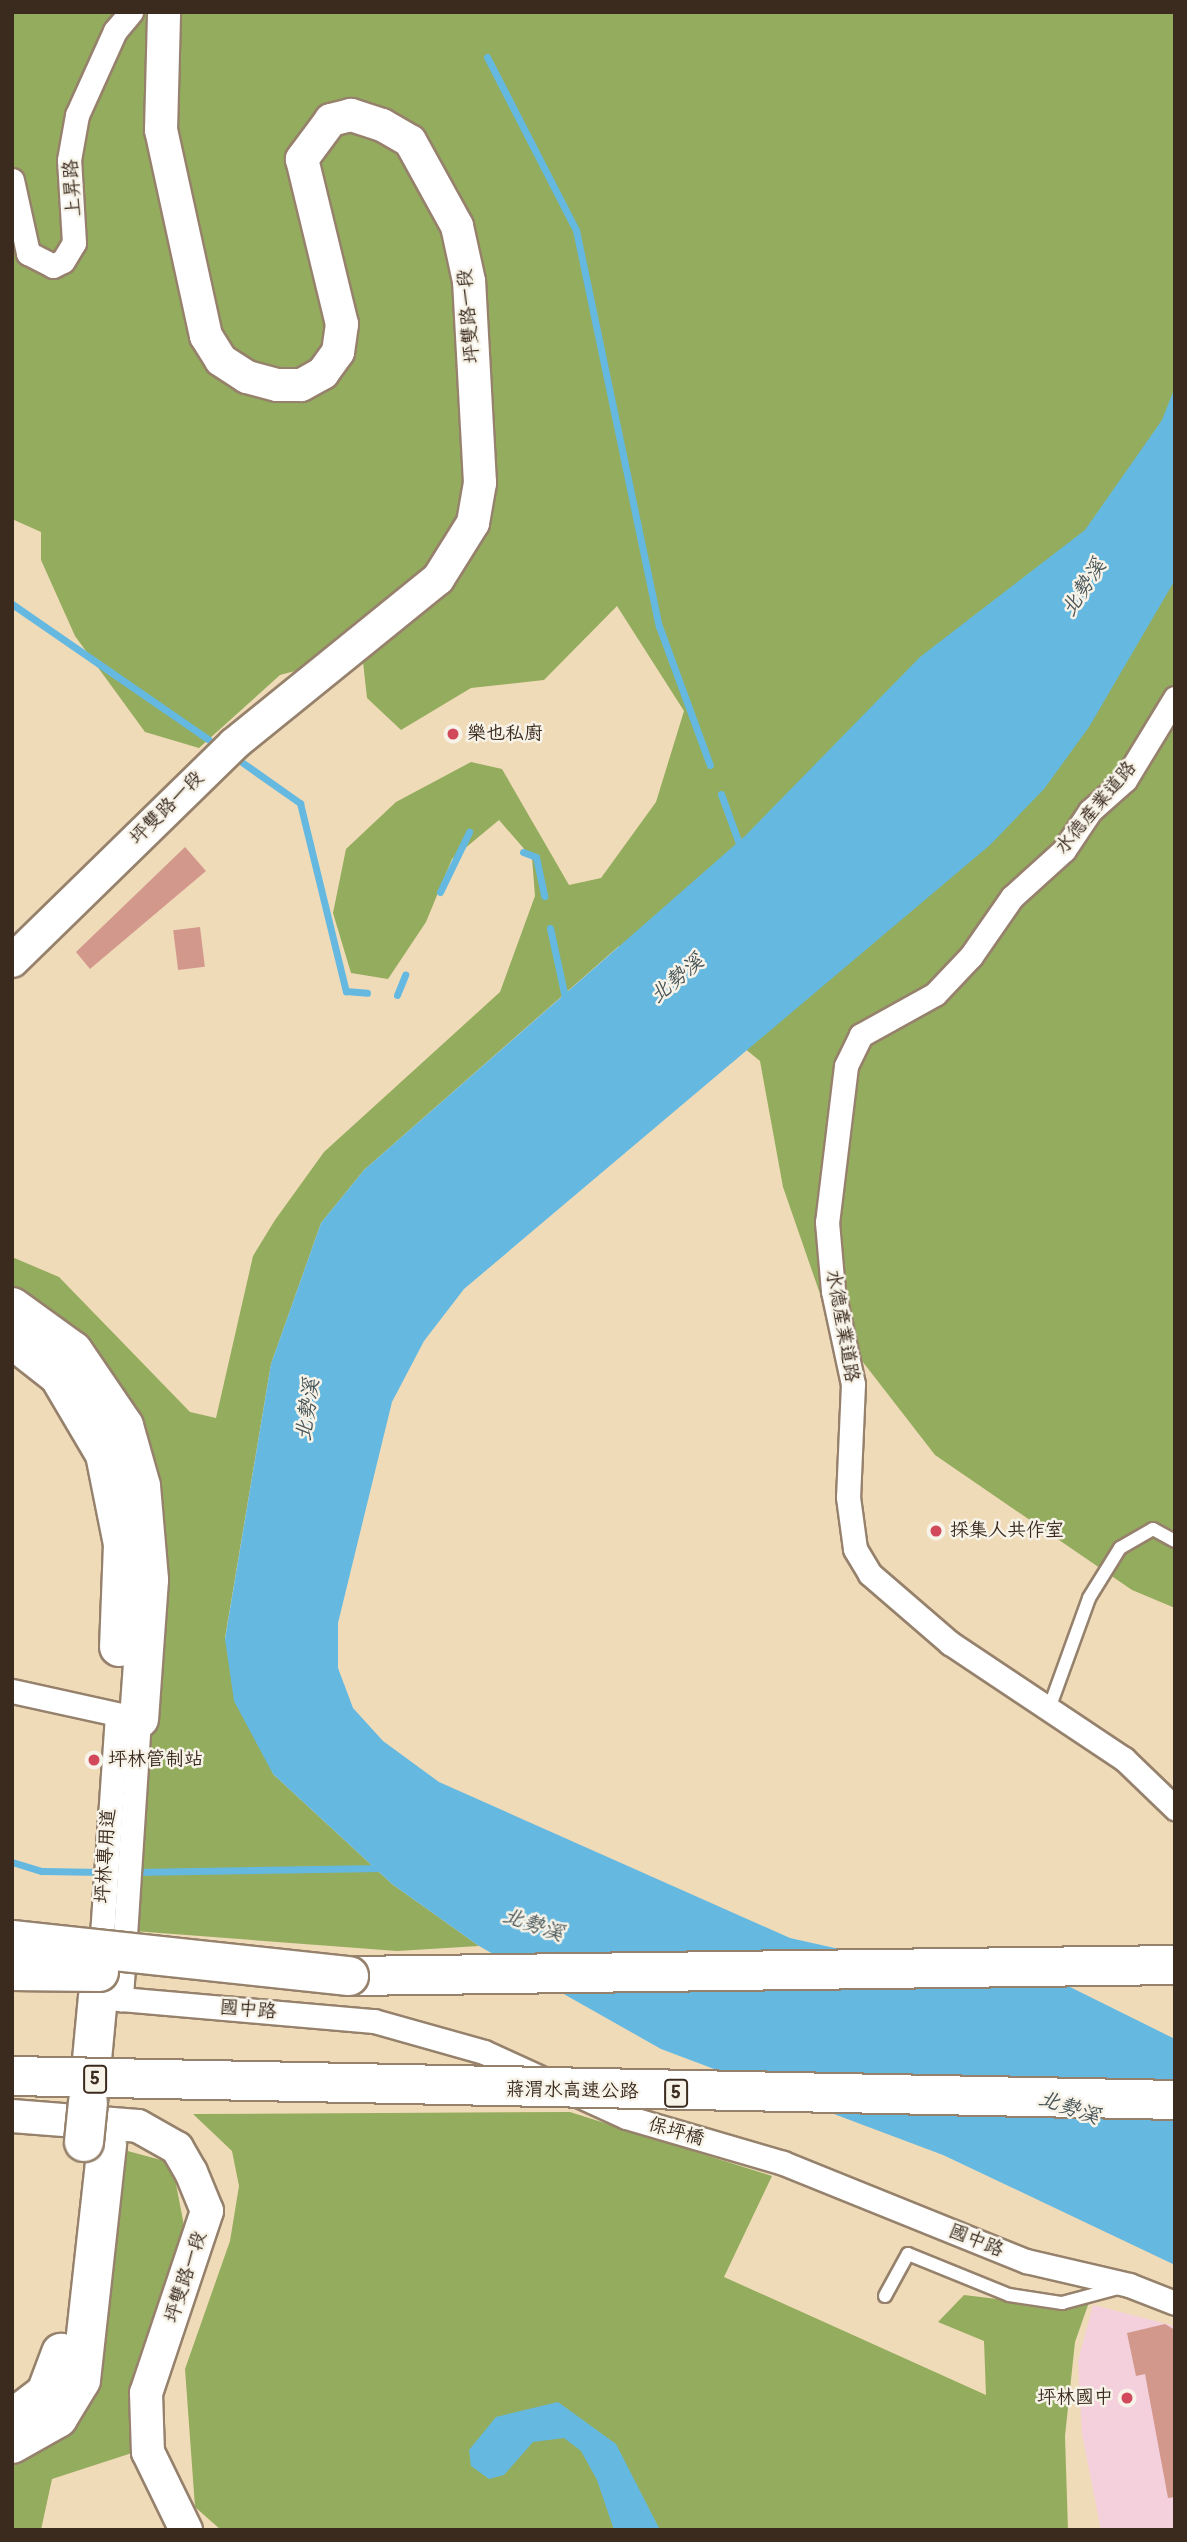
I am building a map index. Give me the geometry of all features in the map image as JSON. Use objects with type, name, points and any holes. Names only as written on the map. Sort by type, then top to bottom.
[{"type":"highway","points":[[12,1307],[73,1351],[124,1426],[141,1486],[149,1580],[128,1717]]},
{"type":"highway","points":[[12,1339],[59,1376],[106,1454],[123,1544],[128,1717]]},
{"type":"highway","points":[[12,1940],[349,1976]]},
{"type":"highway","points":[[12,1970],[349,1976],[1175,1965]]},
{"type":"highway","points":[[12,2444],[58,2418],[81,2380],[95,2143],[109,1998]]},
{"type":"highway","name":"蔣渭水高速公路","points":[[12,2076],[178,2082],[1175,2100]]},
{"type":"highway","points":[[12,2088],[178,2082]]},
{"type":"highway","points":[[12,2418],[46,2393],[57,2375],[68,2323],[95,2143]]},
{"type":"street","name":"上昇路","points":[[12,180],[28,253],[53,266],[63,261],[74,243],[69,160],[77,115],[115,30],[131,12]]},
{"type":"street","name":"坪雙路一段","points":[[12,961],[224,753],[438,579],[473,523],[480,483],[470,281],[457,226],[410,141],[382,125],[351,115],[331,120],[302,159],[342,324],[338,352],[323,373],[301,385],[277,385],[247,377],[221,360],[206,336],[161,130],[164,12]]},
{"type":"street","name":"水德產業道路","points":[[1175,698],[1125,780],[1090,811],[1064,850],[1012,897],[971,956],[935,993],[861,1035],[846,1066],[827,1222],[853,1384],[848,1497],[855,1549],[870,1574],[950,1643],[1050,1706],[1124,1759],[1175,1808]]},
{"type":"street","points":[[12,1691],[128,1717]]},
{"type":"street","name":"坪林專用道","points":[[109,1998],[101,1935],[120,1806],[128,1717]]},
{"type":"street","name":"坪林專用道","points":[[109,1998],[124,1934],[120,1806]]},
{"type":"street","name":"國中路","points":[[109,1998],[374,2021]]},
{"type":"street","name":"保坪橋","points":[[374,2021],[484,2052],[626,2117],[783,2163]]},
{"type":"street","name":"坪雙路一段","points":[[12,2116],[138,2126],[177,2148],[191,2172],[207,2211],[146,2393],[148,2452],[186,2530]]},
{"type":"street","name":"國中路","points":[[783,2163],[1026,2261],[1129,2285],[1175,2303]]},
{"type":"lane","points":[[1050,1706],[1089,1598],[1120,1548],[1153,1529],[1175,1541]]},
{"type":"lane","points":[[885,2296],[908,2254],[1009,2295],[1062,2303],[1129,2285]]},
{"type":"shaded area","name":"坪林國中","points":[[1093,2305],[1175,2326],[1175,2530],[1101,2530],[1082,2434],[1078,2361]]},
{"type":"green space","points":[[12,12],[1175,12],[1175,1608],[1132,1590],[935,1455],[828,1317],[783,1187],[760,1061],[619,946],[364,1170],[321,1223],[271,1364],[225,1638],[273,1774],[392,1884],[479,1946],[397,1951],[134,1931],[150,1539],[12,1306],[12,1257],[59,1277],[190,1412],[216,1418],[253,1256],[275,1220],[324,1152],[500,992],[535,896],[532,858],[499,820],[452,859],[426,922],[388,979],[351,973],[333,913],[346,849],[396,802],[471,762],[502,769],[569,885],[601,878],[656,802],[684,711],[617,606],[544,680],[471,688],[401,730],[367,698],[362,653],[280,675],[199,748],[145,732],[75,636],[41,560],[41,532],[12,519]]},
{"type":"green space","points":[[570,2112],[772,2176],[724,2277],[986,2395],[984,2341],[938,2322],[964,2295],[1038,2304],[1093,2291],[1075,2342],[1065,2436],[1068,2530],[221,2530],[195,2507],[185,2369],[230,2241],[239,2186],[232,2151],[193,2114]]},
{"type":"green space","points":[[113,2147],[172,2163],[185,2231],[173,2282],[136,2368],[135,2452],[52,2479],[41,2530],[12,2530],[12,2454],[40,2446]]},
{"type":"water","name":"北勢溪","points":[[1175,387],[1175,580],[1089,727],[1044,789],[990,845],[464,1289],[424,1341],[392,1402],[338,1623],[338,1668],[353,1708],[383,1741],[439,1782],[790,1938],[933,1970],[1066,1985],[1175,2039],[1175,2265],[943,2155],[661,2049],[479,1946],[392,1884],[273,1774],[234,1701],[225,1639],[271,1364],[321,1223],[364,1170],[745,836],[920,657],[1085,530],[1162,420]]},
{"type":"water","points":[[558,2402],[616,2444],[660,2530],[614,2530],[597,2480],[581,2451],[564,2438],[533,2442],[504,2475],[489,2479],[471,2466],[469,2450],[496,2417]]},
{"type":"building","points":[[185,847],[206,871],[90,969],[76,952]]},
{"type":"building","points":[[200,927],[205,967],[178,970],[173,930]]},
{"type":"building","points":[[1165,2324],[1175,2330],[1175,2497],[1168,2498],[1145,2374],[1136,2376],[1127,2333]]},
{"type":"waterway","points":[[487,57],[576,230],[659,626],[710,765]]},
{"type":"waterway","points":[[12,604],[209,740]]},
{"type":"waterway","points":[[243,763],[300,803],[346,991],[367,993]]},
{"type":"waterway","points":[[721,794],[741,849]]},
{"type":"waterway","points":[[440,892],[469,832]]},
{"type":"waterway","points":[[523,852],[536,857],[544,896]]},
{"type":"waterway","points":[[550,928],[566,1002]]},
{"type":"waterway","points":[[397,995],[405,975]]},
{"type":"waterway","points":[[12,1862],[42,1871],[105,1872]]},
{"type":"waterway","points":[[134,1872],[381,1868]]},
{"type":"place","name":"樂也私廚","points":[[453,734]]},
{"type":"place","name":"採集人共作室","points":[[936,1531]]},
{"type":"place","name":"坪林管制站","points":[[94,1760]]},
{"type":"place","name":"坪林國中","points":[[1127,2398]]}]
